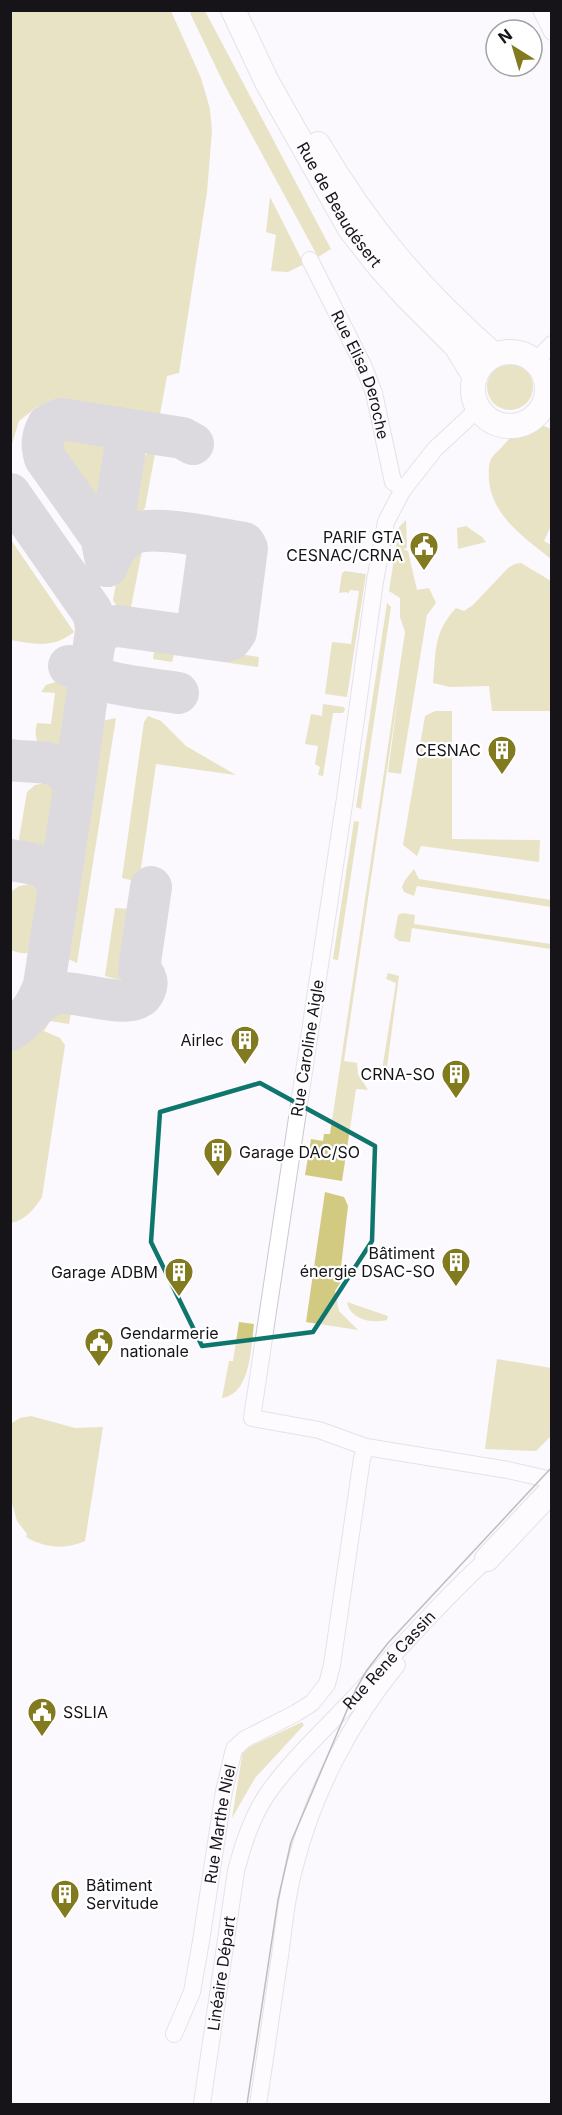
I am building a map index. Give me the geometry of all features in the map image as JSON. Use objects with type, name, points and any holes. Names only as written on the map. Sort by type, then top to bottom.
[{"type":"main road","name":"Rue de Beaudésert","points":[[233,10],[267,82],[350,229],[406,296],[456,346],[475,377],[472,389],[478,409]]},
{"type":"main road","name":"Rue de Beaudésert","points":[[238,10],[345,188],[378,236],[420,285],[468,333],[494,355]]},
{"type":"main road","points":[[475,377],[482,364],[494,355],[508,352],[523,354],[544,352],[548,404],[530,422],[516,427],[501,426],[488,420],[478,409]]},
{"type":"main road","name":"Rue René Cassin","points":[[487,1559],[552,1490]]},
{"type":"street","points":[[541,10],[552,32]]},
{"type":"street","name":"Rue Elisa Deroche","points":[[310,260],[363,366],[374,393],[393,482],[404,489]]},
{"type":"street","name":"Rue Caroline Aigle","points":[[478,409],[435,449],[404,489],[386,522],[375,581],[343,813],[252,1418],[319,1430],[366,1447],[508,1470],[552,1480]]},
{"type":"street","name":"Rue Marthe Niel","points":[[174,2034],[192,1992],[224,1791],[234,1749],[245,1739],[312,1703],[327,1684],[332,1665],[366,1447]]},
{"type":"street","points":[[258,2104],[291,1884],[312,1812],[339,1755],[378,1690],[487,1559]]},
{"type":"street","name":"Rue René Cassin","points":[[243,1844],[262,1802],[276,1783],[454,1590],[487,1559]]},
{"type":"street","name":"Linéaire Départ","points":[[202,2104],[236,1871],[243,1844]]},
{"type":"highlighted area","points":[[260,1083],[375,1146],[372,1241],[313,1332],[202,1346],[151,1242],[160,1112]]},
{"type":"shaded area","points":[[10,11],[171,11],[201,78],[210,109],[212,131],[207,192],[179,373],[167,376],[157,420],[146,422],[38,406],[19,421],[11,447]]},
{"type":"shaded area","points":[[205,11],[331,249],[318,257],[224,84],[190,13]]},
{"type":"shaded area","points":[[270,197],[304,264],[288,272],[271,271],[276,235],[266,232]]},
{"type":"shaded area","points":[[510,364],[526,371],[533,387],[526,403],[510,410],[494,403],[487,387],[494,371]]},
{"type":"shaded area","points":[[544,426],[551,429],[551,526],[544,541],[551,545],[551,559],[521,535],[504,516],[492,494],[489,481],[491,460],[511,438],[530,427]]},
{"type":"shaded area","points":[[65,428],[108,437],[112,441],[114,449],[105,500],[96,502],[87,498],[51,450],[50,441],[54,432]]},
{"type":"shaded area","points":[[156,448],[145,508],[136,513],[131,511],[128,502],[133,476],[140,460]]},
{"type":"shaded area","points":[[406,520],[407,548],[403,549],[408,551],[417,590],[429,588],[436,603],[427,615],[401,774],[388,772],[400,682],[344,1061],[357,1063],[358,1074],[368,1090],[356,1089],[342,1181],[305,1175],[311,1139],[323,1141],[324,1134],[330,1134],[405,632],[400,617],[400,598],[389,591],[399,527]]},
{"type":"shaded area","points":[[466,526],[486,542],[458,549],[457,528]]},
{"type":"shaded area","points":[[11,540],[74,632],[66,637],[44,644],[11,640]]},
{"type":"shaded area","points":[[140,544],[143,546],[131,607],[123,608],[116,605],[113,600],[120,562]]},
{"type":"shaded area","points":[[521,563],[551,581],[551,711],[492,711],[489,686],[450,687],[433,683],[439,634],[449,617],[456,608],[464,611],[473,605],[508,568]]},
{"type":"shaded area","points":[[345,571],[366,574],[347,697],[325,694],[332,642],[351,644],[359,591],[350,590],[348,594],[347,592],[339,593],[342,573]]},
{"type":"shaded area","points":[[387,603],[391,607],[361,809],[356,807]]},
{"type":"shaded area","points":[[156,641],[259,657],[258,667],[174,655],[172,662],[153,659]]},
{"type":"shaded area","points":[[61,680],[72,688],[76,701],[69,740],[62,749],[57,751],[39,745],[36,731],[37,723],[51,724],[55,693],[41,692],[46,685]]},
{"type":"shaded area","points":[[323,704],[344,707],[345,710],[343,713],[333,713],[323,776],[318,775],[320,767],[315,764],[318,746],[305,744],[311,714],[322,716]]},
{"type":"shaded area","points":[[435,711],[452,711],[452,839],[540,840],[539,862],[421,846],[417,856],[403,845],[425,716]]},
{"type":"shaded area","points":[[148,716],[161,721],[186,746],[236,775],[156,764],[139,882],[122,878],[144,722]]},
{"type":"shaded area","points":[[116,718],[77,963],[63,954],[95,727],[102,721]]},
{"type":"shaded area","points":[[46,783],[58,795],[59,813],[54,844],[50,849],[40,853],[26,847],[19,839],[27,792],[35,785]]},
{"type":"shaded area","points":[[354,821],[359,822],[338,960],[333,959]]},
{"type":"shaded area","points":[[414,869],[419,879],[551,900],[551,907],[417,886],[414,896],[404,892],[402,887]]},
{"type":"shaded area","points":[[30,884],[43,895],[45,911],[36,948],[33,951],[22,953],[11,950],[11,892],[19,886]]},
{"type":"shaded area","points":[[115,908],[134,911],[126,973],[119,980],[105,976]]},
{"type":"shaded area","points":[[403,913],[415,915],[414,924],[551,944],[551,949],[412,928],[410,942],[399,941],[394,937],[398,915]]},
{"type":"shaded area","points":[[388,973],[399,976],[387,1067],[417,1074],[414,1078],[373,1073],[372,1068],[382,1070],[396,983],[386,979]]},
{"type":"shaded area","points":[[72,1007],[69,1024],[50,1021],[44,1031],[60,1038],[65,1045],[42,1197],[25,1217],[11,1223],[11,1046],[24,1041],[55,1009]]},
{"type":"shaded area","points":[[325,1192],[344,1197],[348,1206],[341,1267],[344,1268],[346,1274],[335,1291],[339,1311],[358,1330],[306,1322]]},
{"type":"shaded area","points":[[347,1302],[388,1316],[387,1320],[362,1319],[352,1313]]},
{"type":"shaded area","points":[[239,1322],[254,1324],[248,1368],[239,1388],[232,1395],[222,1398],[229,1361],[233,1361]]},
{"type":"shaded area","points":[[497,1359],[551,1368],[551,1436],[536,1451],[485,1449]]},
{"type":"shaded area","points":[[31,1416],[75,1428],[103,1427],[85,1541],[78,1544],[63,1547],[40,1544],[26,1537],[27,1534],[17,1521],[11,1500],[12,1423],[20,1418]]},
{"type":"shaded area","points":[[302,1722],[304,1725],[255,1778],[232,1818],[243,1750]]},
{"type":"taxiway","points":[[107,566],[101,537],[45,458],[43,441],[48,425],[61,419],[182,438],[193,444]]},
{"type":"taxiway","points":[[107,565],[125,448],[124,435],[114,427]]},
{"type":"taxiway","points":[[10,494],[91,610],[95,619],[96,631],[44,985],[31,1010],[10,1030]]},
{"type":"taxiway","points":[[96,640],[105,630],[118,626],[226,641],[231,639],[236,632],[247,548],[244,543],[203,536],[170,531],[142,531],[123,540],[107,566]]},
{"type":"taxiway","points":[[186,635],[193,632],[198,624],[209,545],[204,536]]},
{"type":"taxiway","points":[[69,666],[111,682],[178,693]]},
{"type":"taxiway","points":[[10,760],[40,762],[57,766],[70,778],[74,789]]},
{"type":"taxiway","points":[[10,860],[42,867],[48,871],[53,876],[58,893]]},
{"type":"taxiway","points":[[34,1008],[57,993],[119,1001],[140,997],[147,984],[145,976],[139,969],[151,887]]},
{"type":"tram line","points":[[247,2104],[278,1900],[291,1842],[356,1689],[367,1670],[388,1643],[552,1467]]},
{"type":"place","name":"PARIF GTA CESNAC/CRNA","points":[[424,572]]},
{"type":"place","name":"CESNAC","points":[[502,776]]},
{"type":"place","name":"Airlec","points":[[245,1066]]},
{"type":"place","name":"CRNA-SO","points":[[456,1100]]},
{"type":"place","name":"Garage DAC/SO","points":[[218,1178]]},
{"type":"place","name":"Bâtiment énergie DSAC-SO","points":[[456,1288]]},
{"type":"place","name":"Garage ADBM","points":[[179,1298]]},
{"type":"place","name":"Gendarmerie nationale","points":[[99,1368]]},
{"type":"place","name":"SSLIA","points":[[42,1738]]},
{"type":"place","name":"Bâtiment Servitude","points":[[65,1920]]}]
